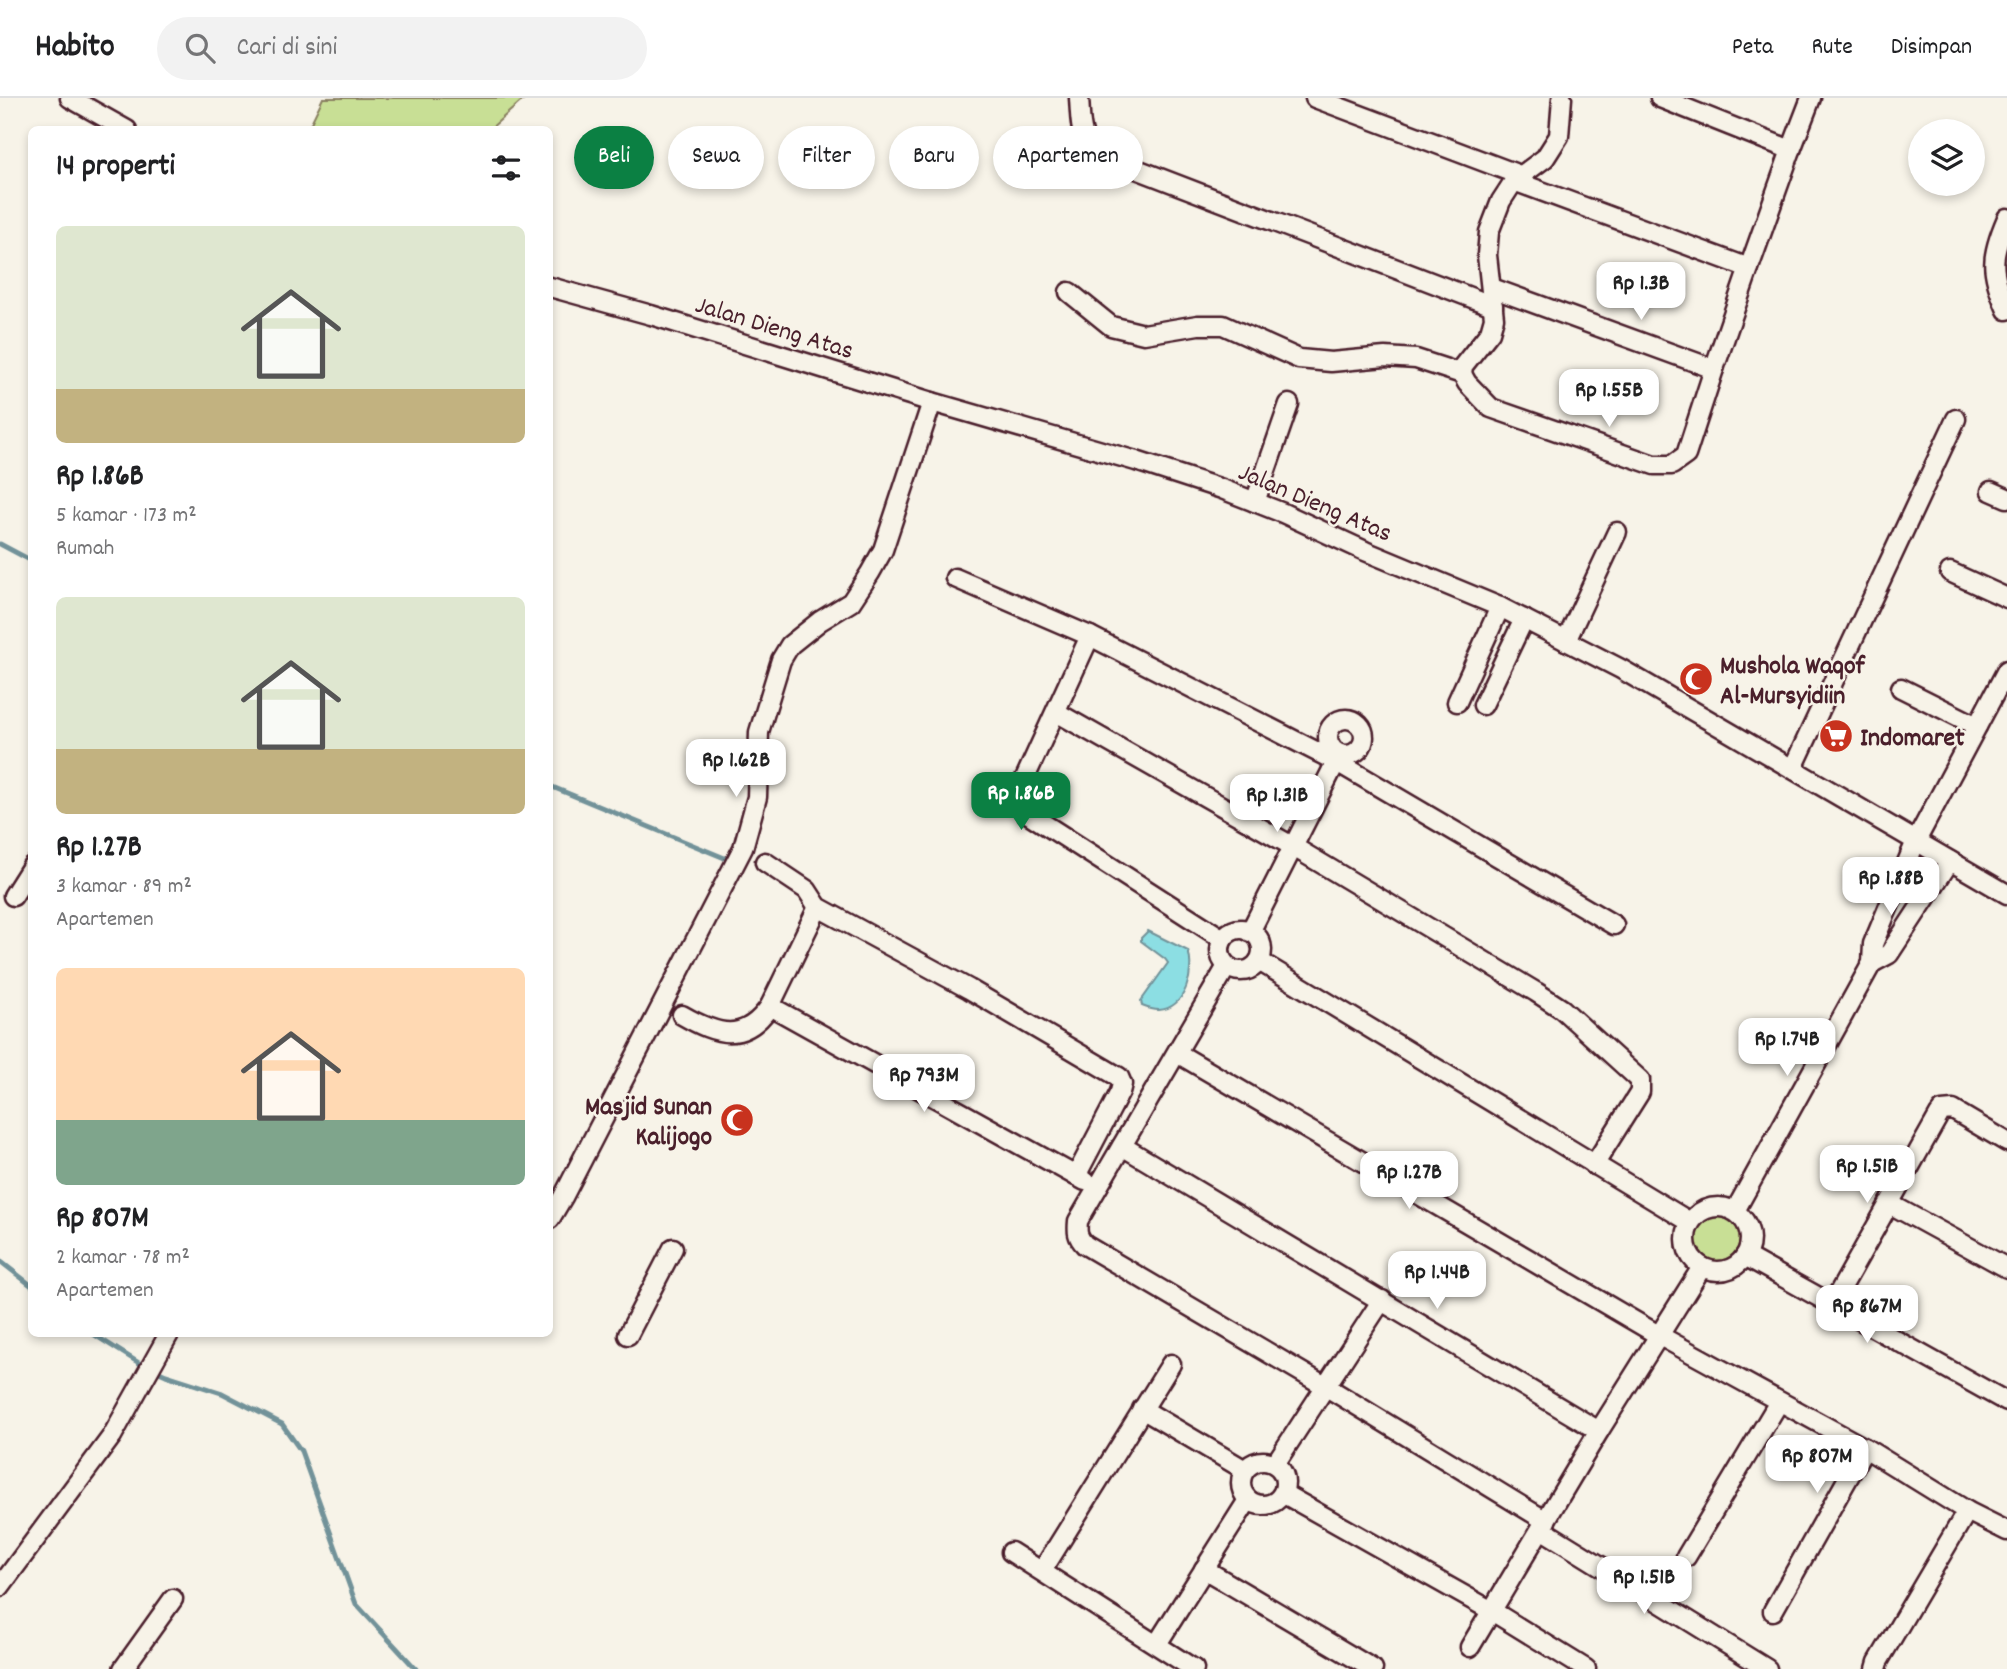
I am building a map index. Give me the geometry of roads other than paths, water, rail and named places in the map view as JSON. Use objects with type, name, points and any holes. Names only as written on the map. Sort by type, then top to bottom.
[{"type":"street","points":[[70,98],[95,122]]},
{"type":"street","points":[[1079,98],[1083,135],[1089,149],[1100,155],[1492,297],[1714,369]]},
{"type":"street","points":[[1315,98],[1749,268]]},
{"type":"street","points":[[1562,98],[1559,136],[1545,158],[1518,178],[1500,201],[1489,232],[1488,255],[1494,318],[1490,332],[1463,366],[1462,374],[1491,408],[1654,465],[1672,465],[1686,455],[1749,268],[1811,98]]},
{"type":"street","points":[[1660,98],[1791,150]]},
{"type":"street","points":[[2007,218],[1996,243],[1993,266],[1999,292],[2007,310]]},
{"type":"street","name":"Jalan Dieng Atas","points":[[553,288],[1222,488],[1500,607],[1621,669],[2007,894]]},
{"type":"street","points":[[1069,292],[1111,326],[1143,334],[1198,325],[1223,325],[1299,359],[1331,362],[1385,357],[1416,359],[1462,374]]},
{"type":"street","points":[[553,1214],[743,848],[757,797],[760,732],[781,660],[790,645],[820,621],[851,602],[870,573],[883,550],[932,402]]},
{"type":"street","points":[[1255,502],[1289,404]]},
{"type":"street","points":[[1793,768],[1956,419]]},
{"type":"street","points":[[1566,641],[1617,532]]},
{"type":"street","points":[[1950,572],[2007,598]]},
{"type":"street","points":[[955,578],[1090,636],[1339,758],[1614,925]]},
{"type":"street","points":[[1457,702],[1500,607]]},
{"type":"street","points":[[1483,705],[1524,619]]},
{"type":"street","points":[[1090,636],[1020,789],[1019,802],[1024,811],[1223,939]]},
{"type":"street","points":[[1735,1211],[1872,962],[1873,944],[1916,841],[2007,670]]},
{"type":"street","points":[[1900,688],[1977,726]]},
{"type":"street","points":[[1056,712],[1292,846],[1562,1009],[1640,1080],[1640,1092],[1594,1165]]},
{"type":"street","points":[[1250,932],[1339,758]]},
{"type":"street","points":[[1872,962],[1889,954],[1951,861]]},
{"type":"street","points":[[765,862],[807,890],[818,907],[970,989],[1119,1077],[1122,1084],[1120,1092],[1076,1176]]},
{"type":"street","points":[[13,896],[28,872]]},
{"type":"street","points":[[1896,888],[1924,903]]},
{"type":"street","points":[[682,1015],[717,1032],[731,1033],[747,1029],[762,1017],[770,1006],[818,907]]},
{"type":"street","points":[[1238,929],[1256,935],[1262,948],[1259,961],[1254,967],[1240,971],[1227,966],[1220,956],[1223,939],[1238,929]]},
{"type":"street","points":[[1259,961],[1690,1222]]},
{"type":"street","points":[[1227,966],[1078,1221],[1079,1239],[1325,1386],[1767,1669]]},
{"type":"street","points":[[770,1006],[1097,1188]]},
{"type":"street","points":[[1177,1053],[1660,1336],[1865,1448],[1967,1511],[2007,1531]]},
{"type":"street","points":[[1833,1303],[1942,1111],[1953,1110],[2007,1142]]},
{"type":"street","points":[[1122,1146],[1599,1431]]},
{"type":"street","points":[[1890,1204],[2007,1268]]},
{"type":"street","points":[[1710,1207],[1735,1211],[1749,1231],[1750,1240],[1745,1256],[1726,1270],[1718,1272],[1702,1267],[1687,1251],[1685,1236],[1690,1222],[1702,1210],[1710,1207]]},
{"type":"street","points":[[628,1335],[673,1248]]},
{"type":"street","points":[[1745,1256],[2007,1402]]},
{"type":"street","points":[[1470,1647],[1599,1431],[1702,1267]]},
{"type":"street","points":[[1275,1464],[1382,1300]]},
{"type":"street","points":[[0,1587],[112,1436],[167,1337]]},
{"type":"street","points":[[1042,1571],[1171,1364]]},
{"type":"street","points":[[1686,1557],[1779,1402]]},
{"type":"street","points":[[1142,1409],[1245,1470]]},
{"type":"street","points":[[1773,1611],[1865,1448]]},
{"type":"street","points":[[1262,1461],[1275,1464],[1286,1480],[1284,1494],[1267,1506],[1254,1504],[1241,1489],[1245,1470],[1262,1461]]},
{"type":"street","points":[[1284,1494],[1493,1611],[1586,1669]]},
{"type":"street","points":[[1157,1644],[1248,1500]]},
{"type":"street","points":[[1876,1669],[1967,1511]]},
{"type":"street","points":[[1011,1552],[1194,1669]]},
{"type":"street","points":[[1203,1569],[1373,1669]]},
{"type":"street","points":[[123,1669],[173,1599]]},
{"type":"water","points":[[1148,931],[1188,951],[1190,959],[1189,978],[1182,996],[1168,1008],[1159,1010],[1142,1006],[1141,1001],[1168,963],[1141,941]]},
{"type":"waterway","points":[[0,544],[28,559]]},
{"type":"waterway","points":[[553,787],[727,859]]},
{"type":"waterway","points":[[0,1261],[28,1283]]},
{"type":"waterway","points":[[98,1337],[139,1363],[166,1375],[222,1393],[282,1424],[301,1451],[356,1604],[416,1669]]},
{"type":"place","name":"Mushola Waqof Al-Mursyidiin","points":[[1696,679]]},
{"type":"place","name":"Indomaret","points":[[1836,736]]},
{"type":"place","name":"Masjid Sunan Kalijogo","points":[[737,1120]]}]
